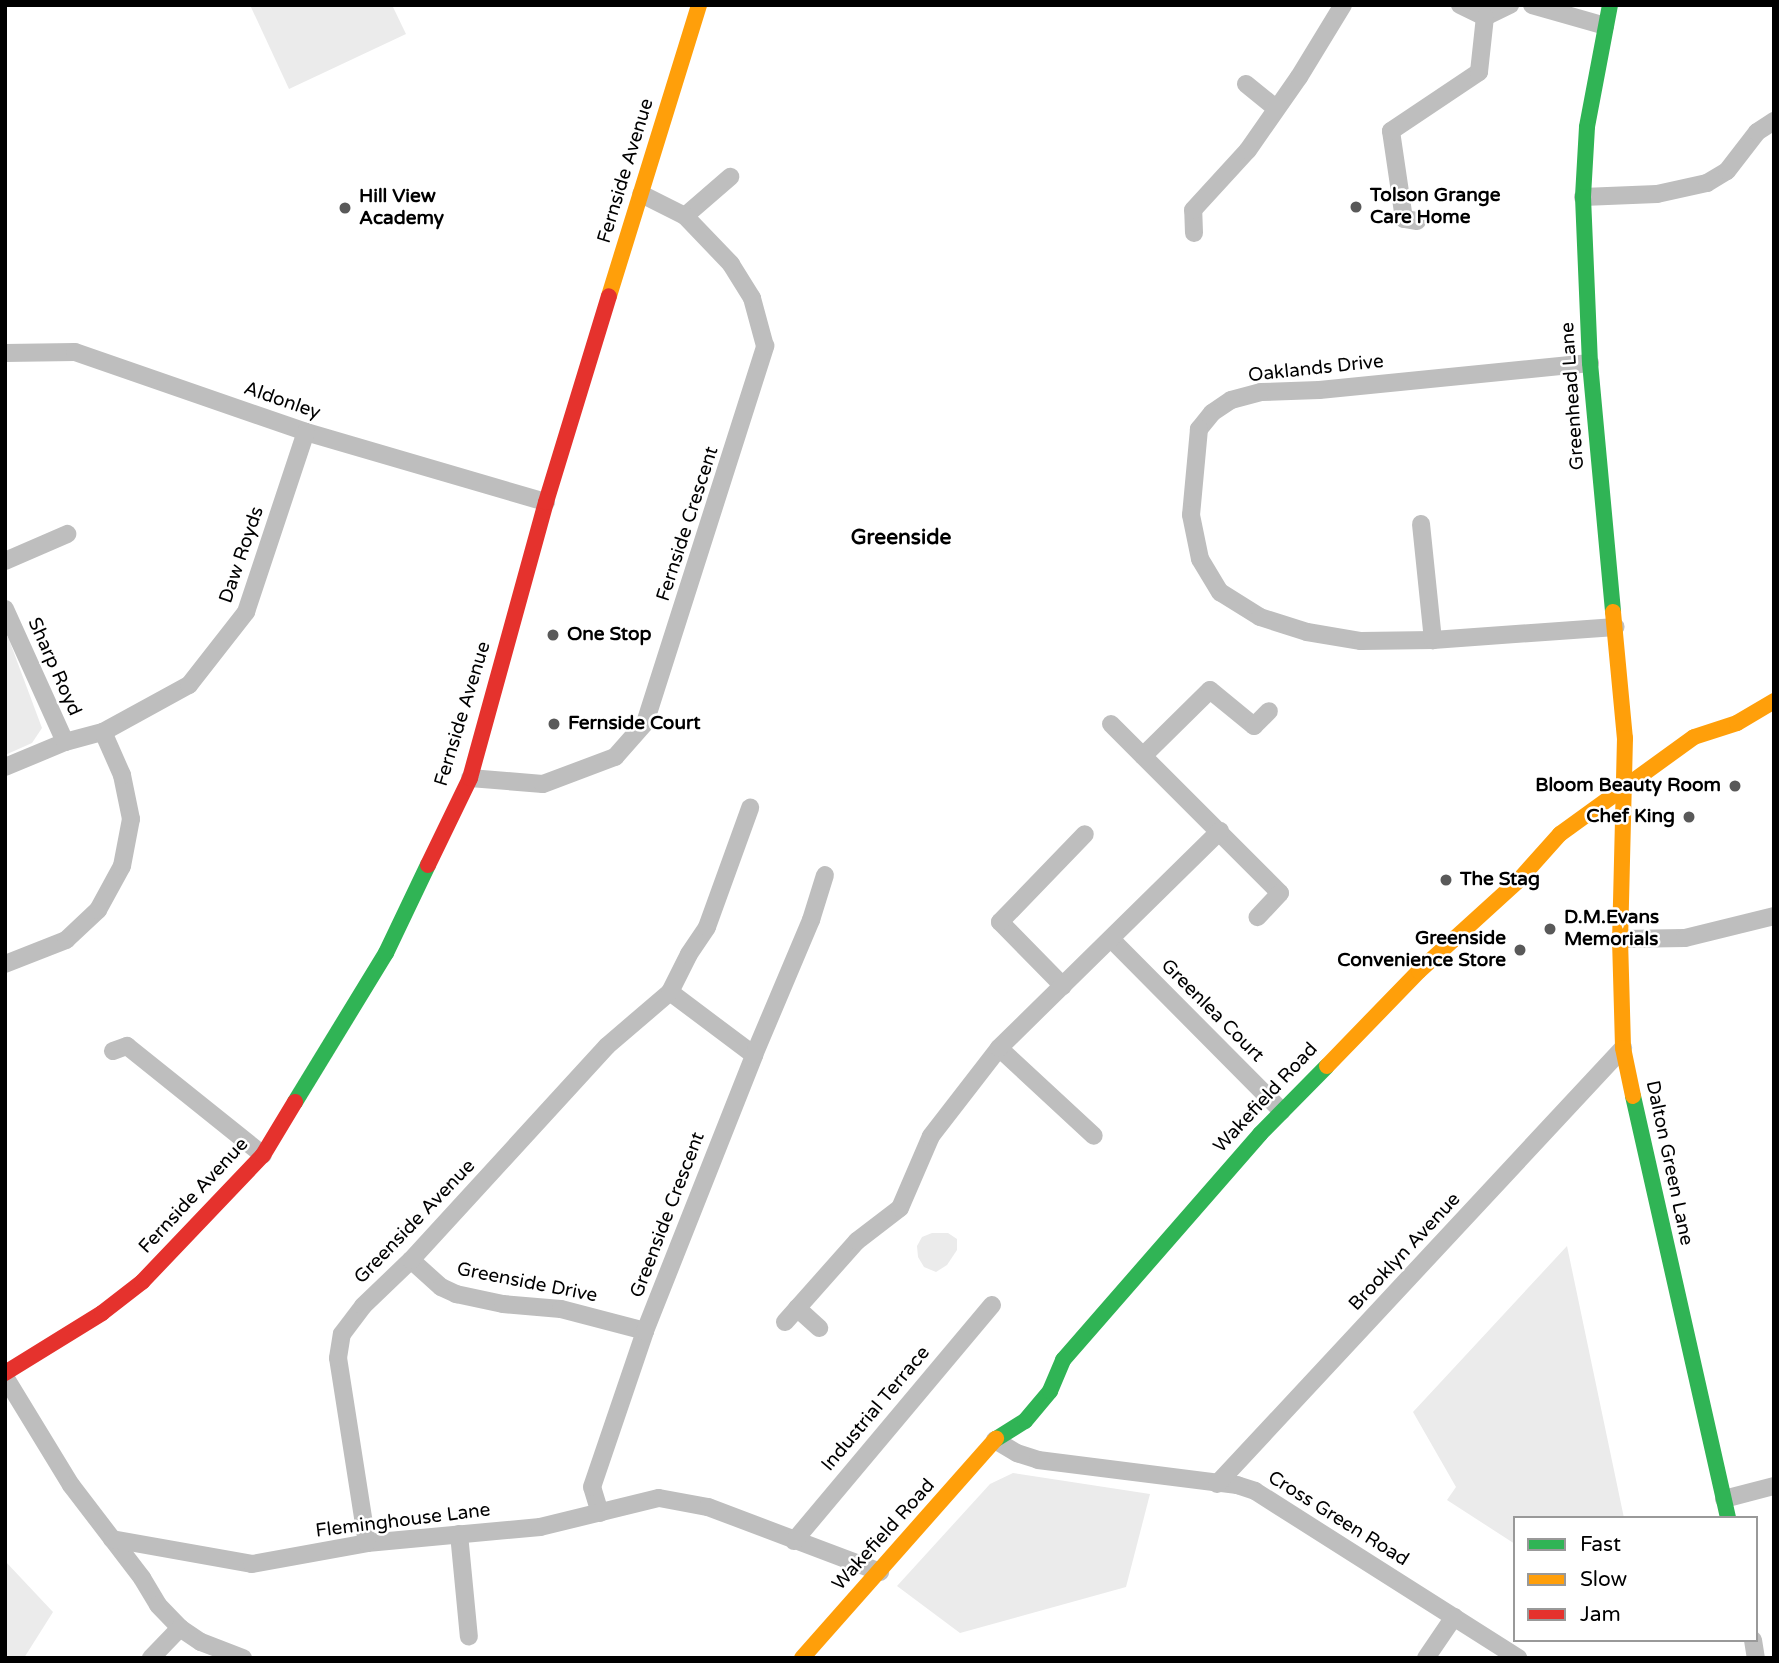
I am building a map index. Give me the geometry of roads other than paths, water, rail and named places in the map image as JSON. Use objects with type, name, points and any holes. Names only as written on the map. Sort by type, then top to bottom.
[{"type":"main road","name":"Fernside Avenue","points":[[5,1375],[102,1313],[142,1282],[263,1156],[386,953],[470,778],[546,502],[699,5]]},
{"type":"main road","name":"Greenhead Lane","points":[[1610,5],[1587,127],[1583,197],[1590,363],[1625,738],[1625,785],[1617,815]]},
{"type":"main road","name":"Wakefield Road","points":[[1042,1373],[1063,1360],[1282,1111],[1419,971],[1518,881],[1560,834],[1694,737],[1737,723],[1774,701]]},
{"type":"main road","name":"Wakefield Road","points":[[1710,752],[1737,723]]},
{"type":"main road","points":[[1617,815],[1643,797]]},
{"type":"main road","name":"Dalton Green Lane","points":[[1617,815],[1623,1048],[1649,1178],[1728,1516]]},
{"type":"main road","name":"Wakefield Road","points":[[1518,881],[1569,851]]},
{"type":"main road","name":"Wakefield Road","points":[[802,1658],[995,1440],[1026,1421],[1050,1391],[1063,1360]]},
{"type":"main road","name":"Wakefield Road","points":[[995,1440],[1007,1409]]},
{"type":"street","points":[[1194,233],[1193,210],[1248,150],[1300,77],[1343,5]]},
{"type":"street","points":[[1460,5],[1485,17]]},
{"type":"street","points":[[1485,17],[1510,5]]},
{"type":"street","points":[[1532,5],[1605,26]]},
{"type":"street","points":[[1417,221],[1404,219],[1391,131],[1479,72],[1485,17]]},
{"type":"street","points":[[1246,85],[1276,108]]},
{"type":"street","points":[[1583,197],[1657,194],[1707,183],[1727,171],[1757,132],[1774,121]]},
{"type":"street","points":[[685,216],[730,177]]},
{"type":"street","name":"Fernside Crescent","points":[[470,778],[543,784],[615,757],[645,723],[765,346],[752,298],[731,264],[685,216],[641,194]]},
{"type":"street","name":"Aldonley","points":[[5,353],[75,352],[306,432],[546,502]]},
{"type":"street","name":"Oaklands Drive","points":[[1590,363],[1319,390],[1261,392],[1231,400],[1212,413],[1199,429],[1191,515],[1200,559],[1220,592],[1260,617],[1307,632],[1361,641],[1433,640],[1616,627]]},
{"type":"street","name":"Daw Royds","points":[[5,767],[65,742],[103,732],[189,685],[246,612],[306,432]]},
{"type":"street","points":[[1421,524],[1433,640]]},
{"type":"street","points":[[5,561],[67,534]]},
{"type":"street","name":"Sharp Royd","points":[[5,609],[65,742]]},
{"type":"street","points":[[1143,755],[1210,690],[1254,726],[1269,711]]},
{"type":"street","points":[[1111,724],[1280,893],[1258,917]]},
{"type":"street","points":[[5,964],[66,940],[98,910],[122,866],[131,819],[122,775],[103,732]]},
{"type":"street","name":"Greenside Avenue","points":[[367,1543],[338,1358],[342,1334],[356,1315],[411,1260],[607,1046],[670,992],[689,954],[707,927],[750,808]]},
{"type":"street","points":[[785,1322],[857,1241],[900,1208],[931,1136],[948,1109],[999,1048],[1112,940],[1220,831]]},
{"type":"street","points":[[1063,986],[999,922],[1086,834]]},
{"type":"street","name":"Greenside Crescent","points":[[600,1513],[592,1487],[645,1331],[754,1055],[804,937],[825,875]]},
{"type":"street","points":[[1620,939],[1685,938],[1774,916]]},
{"type":"street","name":"Greenlea Court","points":[[1112,940],[1282,1111]]},
{"type":"street","points":[[670,992],[754,1055]]},
{"type":"street","points":[[113,1051],[127,1046],[263,1156]]},
{"type":"street","points":[[999,1048],[1094,1136]]},
{"type":"street","name":"Brooklyn Avenue","points":[[1217,1484],[1623,1048]]},
{"type":"street","name":"Greenside Drive","points":[[411,1260],[441,1287],[456,1294],[503,1304],[561,1309],[645,1331]]},
{"type":"street","name":"Industrial Terrace","points":[[794,1541],[992,1305]]},
{"type":"street","points":[[797,1308],[820,1328]]},
{"type":"street","points":[[5,1375],[71,1485],[158,1605],[180,1628],[201,1642],[243,1658]]},
{"type":"street","name":"Cross Green Road","points":[[995,1440],[1017,1453],[1038,1460],[1237,1485],[1255,1491],[1518,1658]]},
{"type":"street","points":[[1724,1499],[1774,1486]]},
{"type":"street","name":"Fleminghouse Lane","points":[[111,1539],[252,1564],[367,1543],[540,1527],[659,1498],[708,1507],[880,1573]]},
{"type":"street","points":[[459,1534],[469,1637]]},
{"type":"street","points":[[1426,1658],[1454,1617]]},
{"type":"street","points":[[151,1658],[180,1628]]},
{"type":"place","name":"Tolson Grange Care Home","points":[[1356,207]]},
{"type":"place","name":"Hill View Academy","points":[[345,208]]},
{"type":"place","name":"One Stop","points":[[553,635]]},
{"type":"place","name":"Fernside Court","points":[[554,724]]},
{"type":"place","name":"Bloom Beauty Room","points":[[1735,786]]},
{"type":"place","name":"Chef King","points":[[1689,817]]},
{"type":"place","name":"The Stag","points":[[1446,880]]},
{"type":"place","name":"D.M.Evans Memorials","points":[[1550,929]]},
{"type":"place","name":"Greenside Convenience Store","points":[[1520,950]]},
{"type":"district","name":"Greenside","points":[[901,538]]}]
